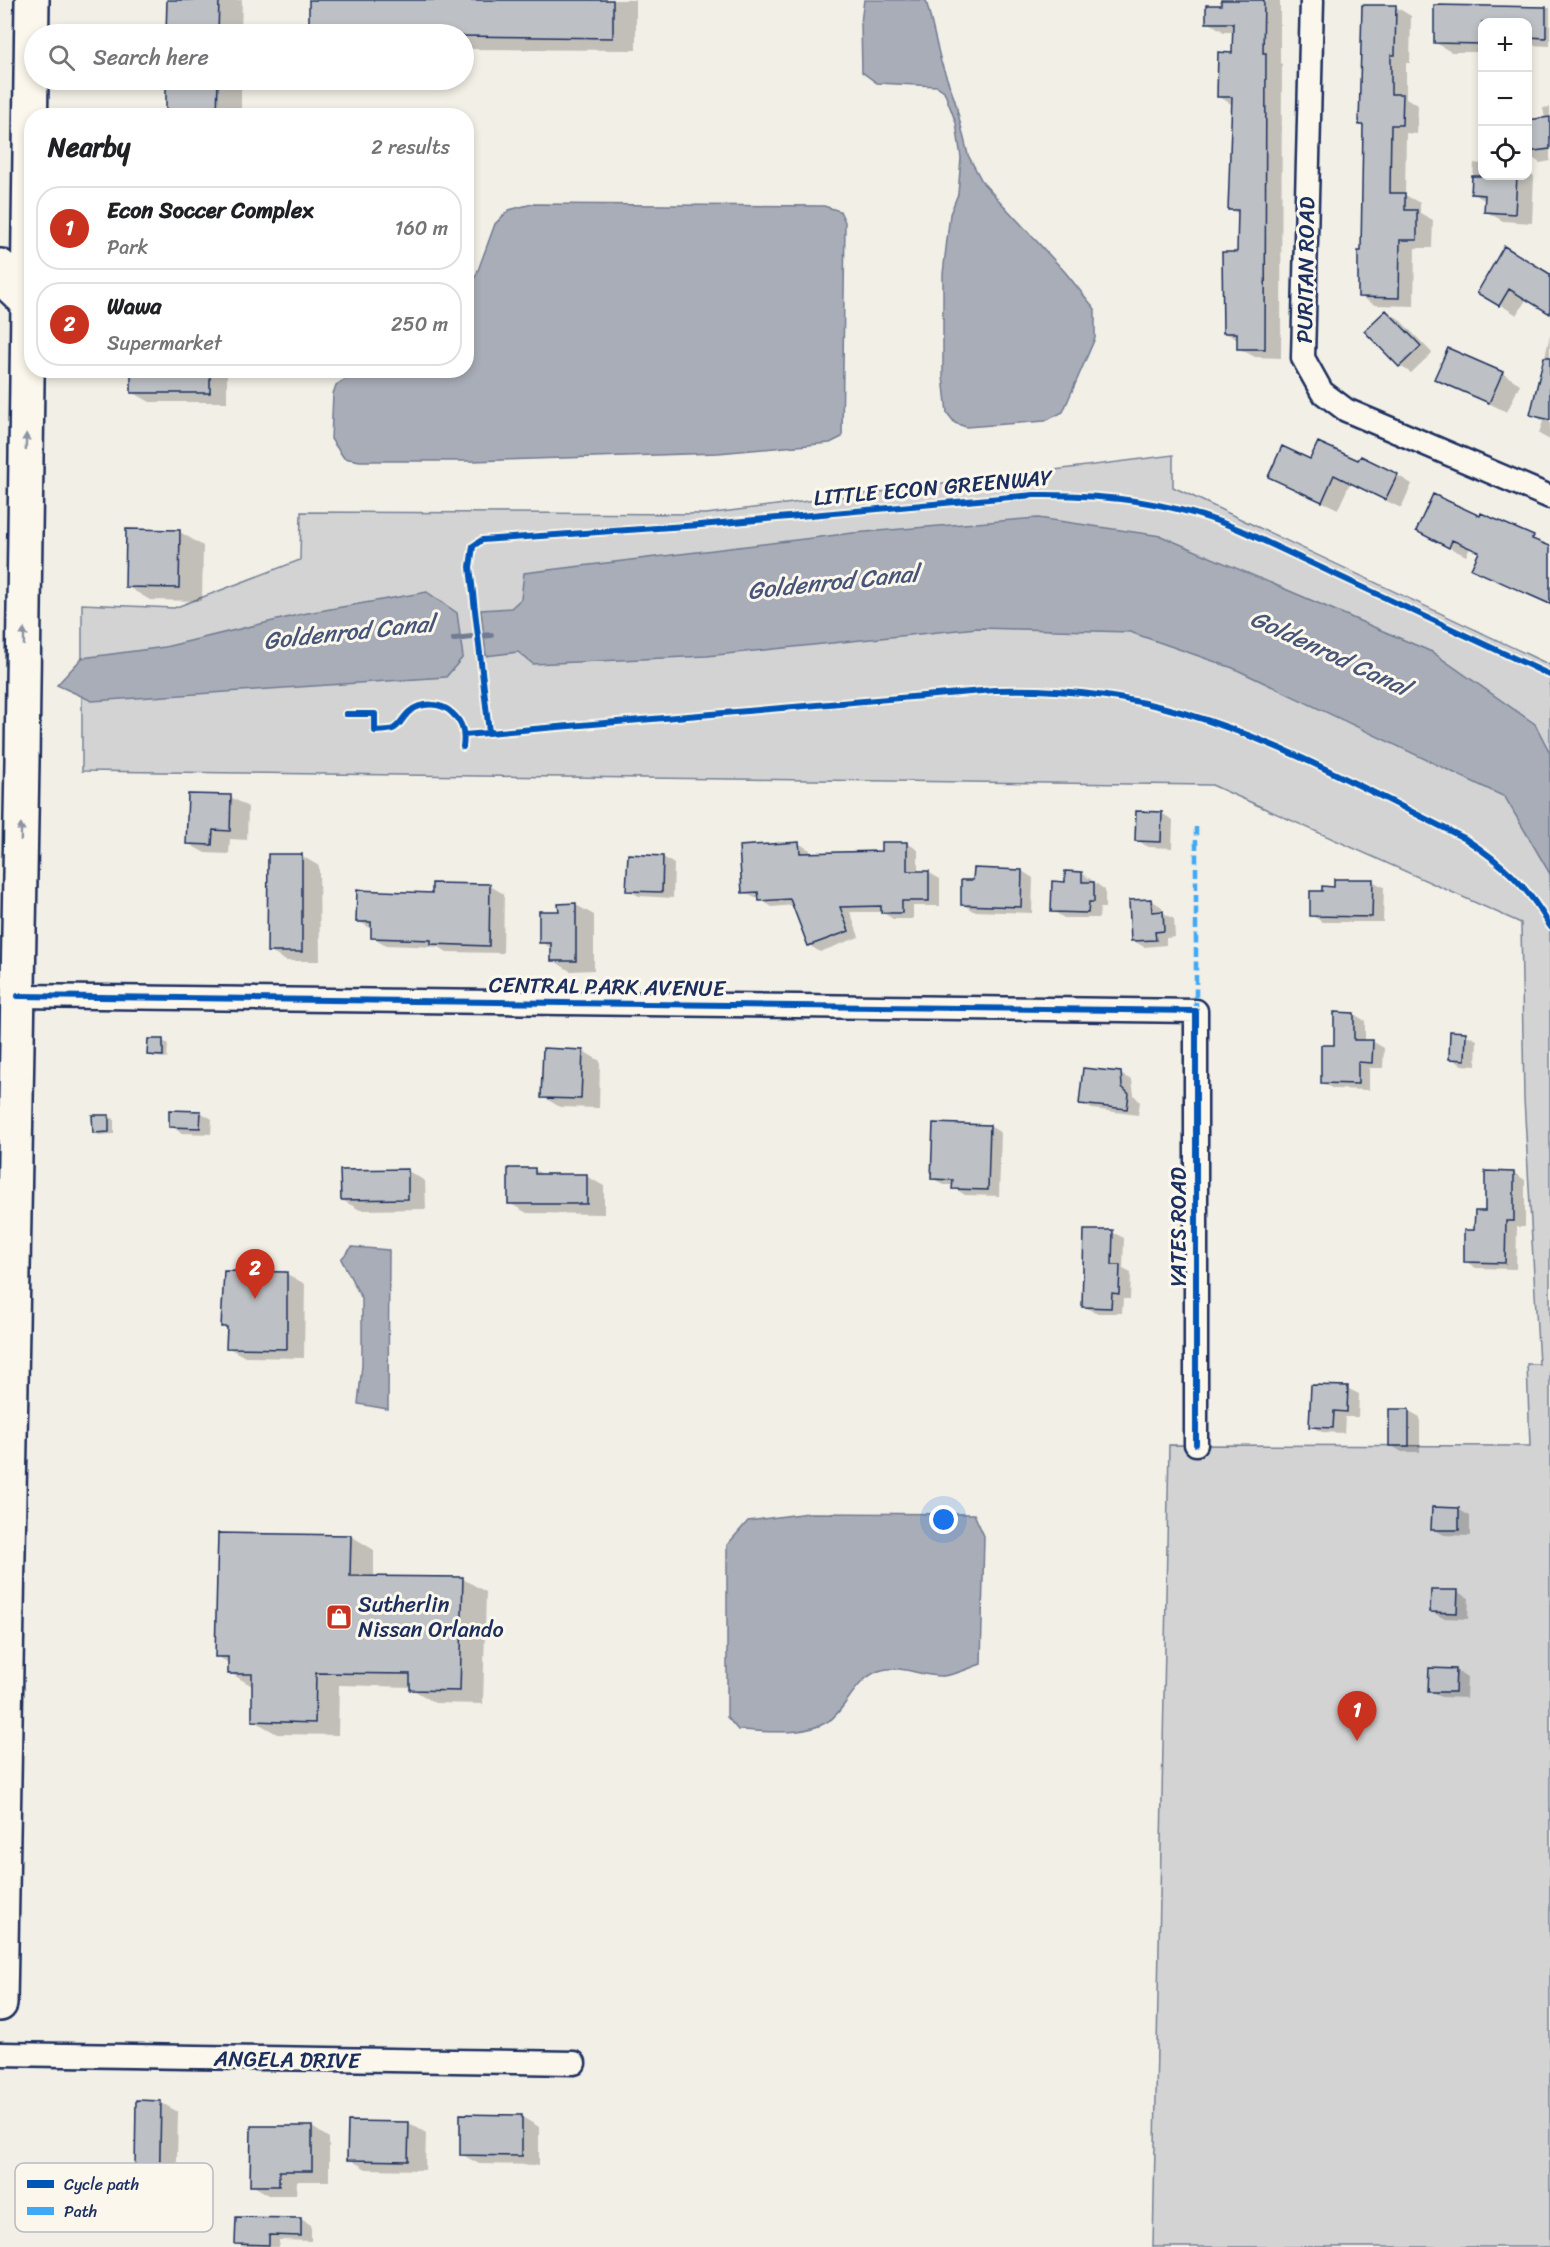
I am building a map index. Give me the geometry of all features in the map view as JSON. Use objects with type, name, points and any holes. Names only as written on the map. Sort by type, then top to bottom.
[{"type":"highway","points":[[32,0],[32,24]]},
{"type":"highway","points":[[31,90],[31,108]]},
{"type":"highway","points":[[0,266],[5,281],[24,299]]},
{"type":"highway","points":[[0,2004],[5,1442],[18,996],[28,378]]},
{"type":"highway","points":[[0,734],[22,761]]},
{"type":"highway","points":[[0,869],[18,996]]},
{"type":"street","name":"PURITAN ROAD","points":[[1312,0],[1303,358],[1322,392],[1346,410],[1550,497]]},
{"type":"street","name":"CENTRAL PARK AVENUE","points":[[18,996],[1196,1011]]},
{"type":"street","name":"YATES ROAD","points":[[1196,1011],[1196,1444]]},
{"type":"street","name":"ANGELA DRIVE","points":[[0,2055],[574,2063]]},
{"type":"shaded area","points":[[1173,455],[1173,487],[1550,665],[1550,2247],[1153,2247],[1169,1445],[1530,1446],[1527,1364],[1539,1364],[1524,1099],[1521,923],[1212,785],[82,771],[82,604],[174,608],[300,560],[301,512],[706,514]]},
{"type":"water","points":[[864,0],[926,0],[968,155],[983,183],[1065,272],[1095,309],[1095,338],[1063,412],[1045,421],[966,427],[955,423],[947,413],[943,376],[943,274],[950,214],[958,194],[961,158],[956,123],[944,91],[937,86],[877,83],[862,72],[861,22]]},
{"type":"water","points":[[532,204],[824,206],[840,211],[845,222],[842,437],[830,443],[718,453],[473,461],[360,461],[344,458],[331,439],[333,394],[336,385],[346,379],[354,378],[474,378],[474,279],[495,224],[509,210]]},
{"type":"water","points":[[1038,518],[1161,536],[1432,652],[1535,724],[1550,753],[1550,874],[1505,797],[1233,668],[1130,632],[977,628],[707,656],[533,664],[518,652],[486,656],[481,610],[511,608],[521,599],[524,573],[853,533]]},
{"type":"water","points":[[427,592],[457,613],[463,657],[446,677],[92,701],[57,685],[82,658],[165,647],[302,614]]},
{"type":"water","points":[[352,1247],[389,1250],[388,1409],[358,1404],[362,1365],[362,1299],[341,1259]]},
{"type":"water","points":[[808,1513],[974,1514],[984,1536],[981,1664],[946,1676],[897,1669],[882,1670],[865,1679],[835,1716],[819,1726],[785,1732],[738,1730],[727,1717],[727,1545],[748,1521]]},
{"type":"building","points":[[167,0],[219,0],[218,24],[166,24]]},
{"type":"building","points":[[309,0],[613,0],[613,38],[474,36],[474,24],[309,24]]},
{"type":"building","points":[[1221,0],[1264,0],[1263,53],[1266,53],[1265,349],[1237,349],[1237,333],[1223,333],[1222,252],[1237,252],[1238,210],[1228,210],[1232,97],[1217,97],[1218,52],[1232,53],[1233,23],[1206,23],[1206,5],[1221,5]]},
{"type":"building","points":[[1362,5],[1396,5],[1395,55],[1391,55],[1391,94],[1403,94],[1402,125],[1391,125],[1390,193],[1405,193],[1405,210],[1417,210],[1417,240],[1400,240],[1399,298],[1358,297],[1363,125],[1359,125]]},
{"type":"building","points":[[1434,5],[1546,7],[1546,38],[1532,37],[1532,18],[1478,18],[1478,44],[1434,43]]},
{"type":"building","points":[[166,90],[218,90],[217,108],[166,108]]},
{"type":"building","points":[[1550,117],[1550,149],[1532,151],[1532,119]]},
{"type":"building","points":[[1472,176],[1478,176],[1478,180],[1517,180],[1515,214],[1484,212],[1485,195],[1471,194]]},
{"type":"building","points":[[1504,246],[1550,274],[1550,314],[1509,289],[1499,306],[1477,293]]},
{"type":"building","points":[[1386,310],[1421,346],[1399,367],[1364,331]]},
{"type":"building","points":[[1448,348],[1503,372],[1489,403],[1434,379]]},
{"type":"building","points":[[1544,357],[1550,357],[1550,420],[1530,415]]},
{"type":"building","points":[[131,378],[210,378],[210,393],[131,393]]},
{"type":"building","points":[[1318,442],[1358,460],[1361,456],[1398,474],[1385,500],[1334,475],[1322,502],[1268,477],[1282,446],[1310,459]]},
{"type":"building","points":[[1433,494],[1480,516],[1481,513],[1534,536],[1532,539],[1550,546],[1550,604],[1471,569],[1479,552],[1452,540],[1449,548],[1416,531]]},
{"type":"building","points":[[126,529],[180,530],[179,588],[125,587]]},
{"type":"building","points":[[188,794],[231,795],[230,831],[213,830],[212,845],[186,844]]},
{"type":"building","points":[[1136,811],[1162,812],[1161,842],[1135,841]]},
{"type":"building","points":[[799,842],[800,853],[881,851],[881,842],[907,842],[907,871],[929,871],[929,901],[902,901],[902,913],[881,913],[881,906],[840,907],[849,931],[808,946],[790,899],[759,901],[758,892],[742,893],[739,846]]},
{"type":"building","points":[[268,854],[302,854],[302,952],[267,952]]},
{"type":"building","points":[[628,854],[663,856],[662,892],[626,891]]},
{"type":"building","points":[[974,868],[1022,870],[1021,907],[961,905],[961,880],[973,880]]},
{"type":"building","points":[[1065,871],[1082,872],[1082,882],[1094,882],[1094,902],[1089,902],[1088,913],[1051,912],[1052,881],[1065,882]]},
{"type":"building","points":[[1334,879],[1373,879],[1372,917],[1310,916],[1310,891],[1322,891],[1322,886],[1334,887]]},
{"type":"building","points":[[432,883],[490,884],[489,946],[431,944],[431,940],[371,938],[371,922],[356,922],[357,890],[432,893]]},
{"type":"building","points":[[1151,899],[1152,912],[1163,911],[1164,931],[1155,932],[1156,940],[1131,941],[1129,900]]},
{"type":"building","points":[[576,903],[576,961],[551,961],[551,943],[539,943],[539,911],[559,911],[558,904]]},
{"type":"building","points":[[1334,1012],[1354,1013],[1354,1040],[1373,1040],[1372,1063],[1358,1062],[1358,1084],[1321,1083],[1321,1045],[1334,1045]]},
{"type":"building","points":[[1450,1031],[1466,1032],[1465,1060],[1449,1059]]},
{"type":"building","points":[[148,1039],[163,1039],[163,1056],[147,1055]]},
{"type":"building","points":[[543,1048],[583,1050],[581,1099],[541,1098]]},
{"type":"building","points":[[1083,1068],[1121,1072],[1122,1087],[1129,1094],[1127,1109],[1079,1104]]},
{"type":"building","points":[[169,1110],[201,1111],[200,1128],[169,1127]]},
{"type":"building","points":[[92,1115],[109,1115],[109,1132],[93,1133]]},
{"type":"building","points":[[933,1123],[990,1125],[988,1190],[952,1189],[953,1180],[931,1179]]},
{"type":"building","points":[[508,1168],[535,1168],[535,1174],[587,1174],[587,1204],[508,1204]]},
{"type":"building","points":[[408,1169],[408,1199],[341,1200],[340,1170]]},
{"type":"building","points":[[1485,1171],[1514,1172],[1514,1221],[1506,1221],[1505,1263],[1464,1262],[1464,1230],[1474,1230],[1475,1211],[1485,1211]]},
{"type":"building","points":[[1084,1230],[1113,1230],[1112,1265],[1120,1265],[1119,1294],[1112,1293],[1111,1308],[1082,1307]]},
{"type":"building","points":[[224,1271],[287,1272],[287,1349],[226,1348],[227,1327],[221,1327]]},
{"type":"building","points":[[1311,1385],[1348,1386],[1347,1412],[1334,1411],[1333,1428],[1309,1427]]},
{"type":"building","points":[[1389,1409],[1409,1409],[1409,1446],[1389,1446]]},
{"type":"building","points":[[1432,1507],[1459,1508],[1459,1530],[1431,1530]]},
{"type":"building","name":"Sutherlin Nissan Orlando","points":[[218,1533],[351,1535],[350,1576],[463,1577],[460,1691],[410,1690],[410,1674],[316,1673],[315,1723],[252,1721],[252,1674],[228,1674],[228,1657],[215,1657]]},
{"type":"building","points":[[1431,1590],[1458,1590],[1457,1613],[1430,1612]]},
{"type":"building","points":[[1429,1668],[1456,1669],[1455,1692],[1428,1692]]},
{"type":"building","points":[[136,2100],[161,2101],[160,2163],[135,2163]]},
{"type":"building","points":[[460,2114],[522,2115],[522,2156],[460,2155]]},
{"type":"building","points":[[348,2121],[409,2122],[408,2161],[347,2160]]},
{"type":"building","points":[[251,2126],[312,2126],[312,2171],[279,2171],[279,2186],[250,2186]]},
{"type":"building","points":[[236,2217],[301,2218],[301,2236],[269,2235],[269,2245],[235,2244]]},
{"type":"waterway","name":"Goldenrod Canal","points":[[454,639],[491,635]]},
{"type":"marked path","points":[[1196,827],[1196,1011]]},
{"type":"cycle path","name":"LITTLE ECON GREENWAY","points":[[489,732],[470,567],[473,546],[482,540],[700,525],[1034,495],[1115,498],[1194,513],[1245,532],[1550,675]]},
{"type":"cycle path","points":[[464,735],[994,690],[1042,690],[1114,697],[1184,713],[1256,738],[1292,753],[1464,838],[1513,876],[1533,899],[1550,926]]},
{"type":"cycle path","points":[[346,714],[375,714],[375,731],[386,730],[395,728],[407,714],[419,706],[437,705],[447,709],[461,724],[464,737],[463,747]]},
{"type":"cycle path","points":[[18,996],[1196,1011],[1196,1444]]},
{"type":"place","name":"Wawa","points":[[255,1299]]},
{"type":"place","name":"Sutherlin Nissan Orlando","points":[[339,1617]]},
{"type":"place","name":"Econ Soccer Complex","points":[[1357,1741]]}]
